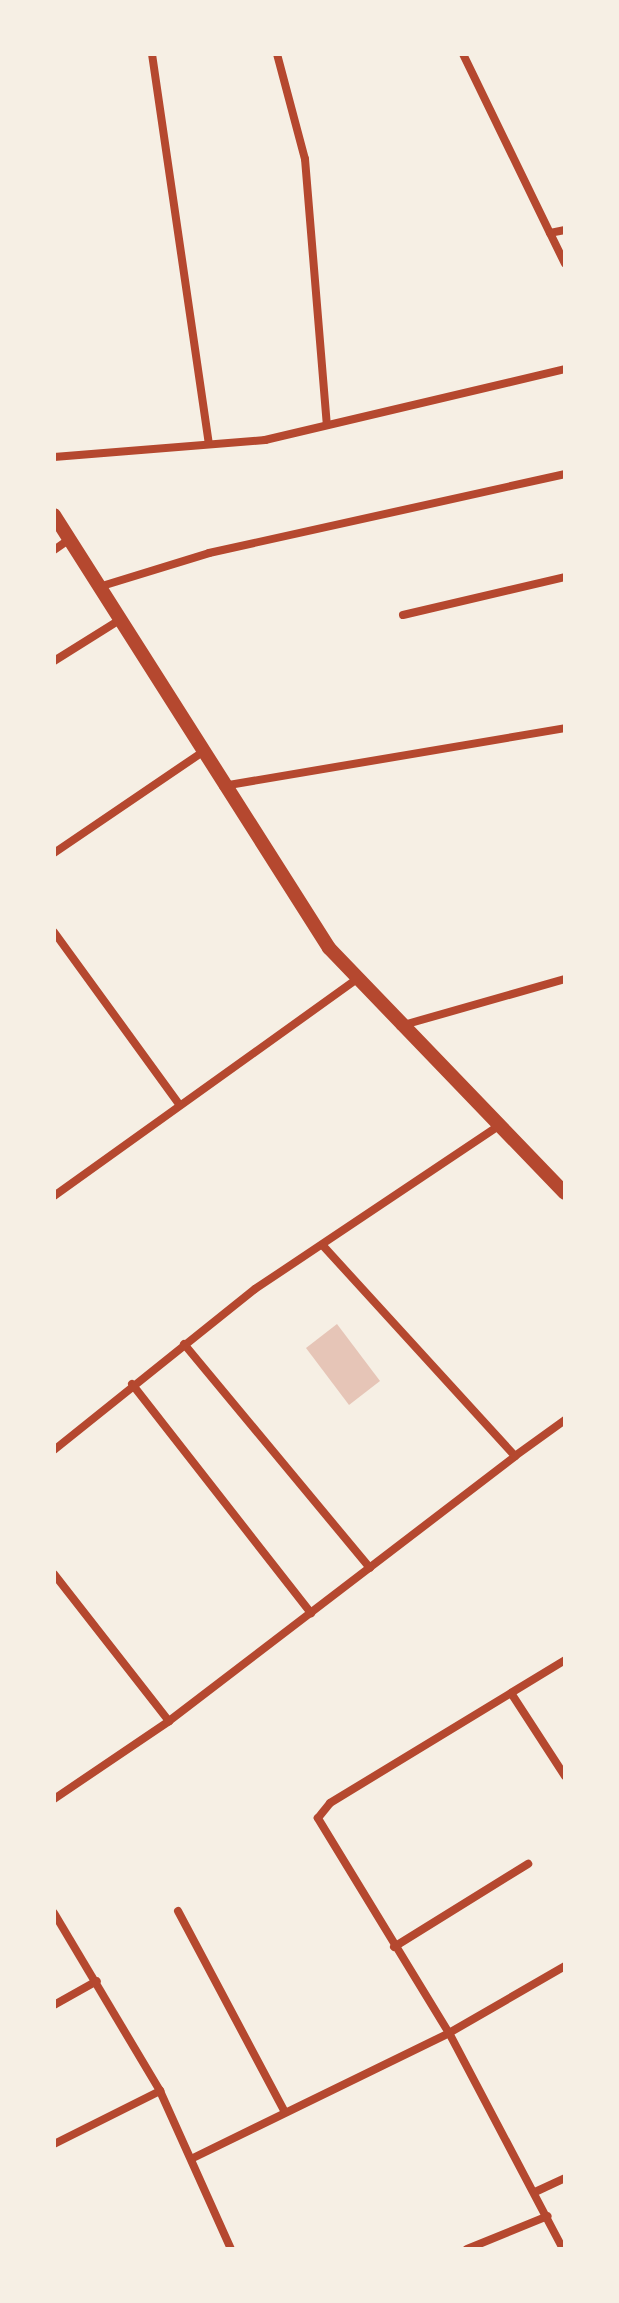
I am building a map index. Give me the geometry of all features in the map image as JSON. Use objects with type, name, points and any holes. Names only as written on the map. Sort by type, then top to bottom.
[{"type":"street","points":[[152,54],[209,443]]},
{"type":"street","points":[[277,54],[305,159],[327,425]]},
{"type":"street","points":[[463,54],[565,264]]},
{"type":"street","points":[[550,233],[565,230]]},
{"type":"street","points":[[54,457],[209,443],[327,425],[565,369]]},
{"type":"street","points":[[102,586],[209,553],[565,474]]},
{"type":"street","points":[[54,515],[102,586],[223,787],[357,979],[497,1127],[565,1193]]},
{"type":"street","points":[[54,550],[71,539]]},
{"type":"street","points":[[403,615],[565,577]]},
{"type":"street","points":[[54,661],[121,618]]},
{"type":"street","points":[[223,787],[565,728]]},
{"type":"street","points":[[54,853],[201,753]]},
{"type":"street","points":[[54,932],[179,1104]]},
{"type":"street","points":[[54,1196],[357,979]]},
{"type":"street","points":[[399,1026],[565,979]]},
{"type":"street","points":[[54,1450],[184,1344],[497,1127]]},
{"type":"street","points":[[324,1247],[515,1456]]},
{"type":"street","points":[[184,1344],[370,1568]]},
{"type":"street","points":[[132,1384],[311,1613]]},
{"type":"street","points":[[54,1799],[169,1721],[565,1420]]},
{"type":"street","points":[[54,1574],[169,1721]]},
{"type":"street","points":[[563,2249],[449,2033],[322,1831],[320,1813],[565,1660]]},
{"type":"street","points":[[511,1693],[565,1776]]},
{"type":"street","points":[[394,1947],[528,1864]]},
{"type":"street","points":[[178,1911],[285,2112]]},
{"type":"street","points":[[54,1913],[160,2091],[193,2158],[231,2249]]},
{"type":"street","points":[[193,2158],[449,2033],[565,1966]]},
{"type":"street","points":[[54,2005],[97,1981]]},
{"type":"street","points":[[54,2144],[160,2091]]},
{"type":"street","points":[[535,2192],[565,2178]]},
{"type":"street","points":[[467,2249],[548,2216]]},
{"type":"building","points":[[337,1324],[380,1381],[349,1405],[306,1348]]}]
